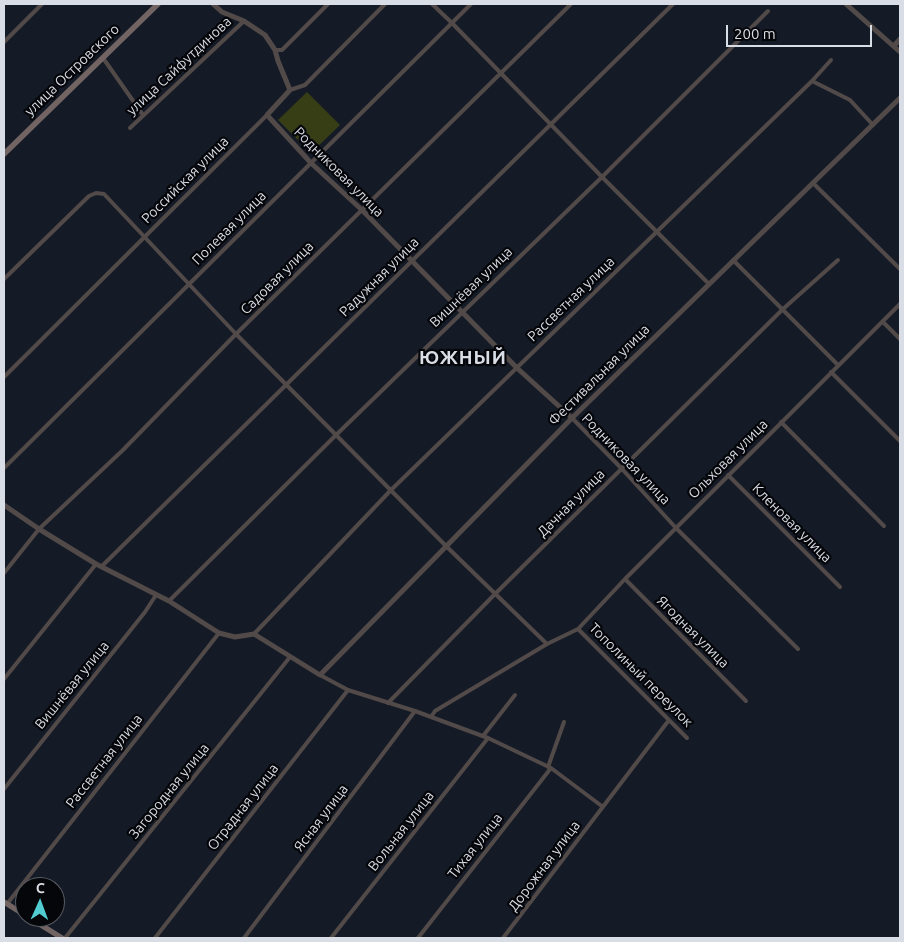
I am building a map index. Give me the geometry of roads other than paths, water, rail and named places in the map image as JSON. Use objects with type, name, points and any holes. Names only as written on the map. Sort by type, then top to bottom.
[{"type":"main road","name":"улица Островского","points":[[4,154],[158,4]]},
{"type":"main road","points":[[44,927],[63,938]]},
{"type":"street","points":[[4,42],[42,4]]},
{"type":"street","points":[[213,4],[222,12],[244,21],[265,35],[275,50],[290,90]]},
{"type":"street","points":[[275,50],[282,50],[328,4]]},
{"type":"street","name":"Российская улица","points":[[4,377],[290,90],[305,85],[385,4]]},
{"type":"street","points":[[432,4],[708,283]]},
{"type":"street","name":"Полевая улица","points":[[4,468],[472,4]]},
{"type":"street","name":"Садовая улица","points":[[4,573],[39,529],[123,450],[236,334],[571,4]]},
{"type":"street","name":"Радужная улица","points":[[4,679],[99,565],[412,262],[673,4]]},
{"type":"street","points":[[846,4],[900,52]]},
{"type":"street","name":"Вишнёвая улица","points":[[169,601],[462,311],[602,177],[768,11]]},
{"type":"street","name":"улица Сайфутдинова","points":[[130,128],[244,21]]},
{"type":"street","points":[[894,46],[900,38]]},
{"type":"street","points":[[103,58],[143,115]]},
{"type":"street","name":"Рассветная улица","points":[[254,634],[392,490],[812,81],[831,60]]},
{"type":"street","points":[[812,81],[850,100],[873,125]]},
{"type":"street","name":"Фестивальная улица","points":[[320,675],[572,418],[708,283],[900,98]]},
{"type":"street","name":"Родниковая улица","points":[[267,115],[311,163],[362,210],[517,368],[572,418],[676,528],[798,649]]},
{"type":"street","points":[[813,183],[900,269]]},
{"type":"street","points":[[4,279],[89,196],[96,193],[104,194],[236,334],[447,547],[547,644]]},
{"type":"street","points":[[733,260],[838,365]]},
{"type":"street","name":"Дачная улица","points":[[388,703],[495,594],[783,309],[838,260]]},
{"type":"street","name":"Ольховая улица","points":[[431,717],[435,711],[547,644],[578,629],[728,475],[900,304]]},
{"type":"street","points":[[882,322],[900,339]]},
{"type":"street","points":[[831,372],[900,441]]},
{"type":"street","points":[[781,422],[884,526]]},
{"type":"street","name":"Кленовая улица","points":[[728,475],[840,587]]},
{"type":"street","points":[[4,506],[99,565],[169,601],[219,633],[235,637],[254,634],[348,690],[415,711],[488,738],[549,768],[603,807]]},
{"type":"street","name":"Ягодная улица","points":[[625,579],[746,701]]},
{"type":"street","name":"Вишнёвая улица","points":[[4,789],[145,612],[156,595]]},
{"type":"street","name":"Тополиный переулок","points":[[578,629],[687,738]]},
{"type":"street","name":"Рассветная улица","points":[[5,903],[219,633]]},
{"type":"street","name":"Загородная улица","points":[[63,938],[290,657]]},
{"type":"street","name":"Отрадная улица","points":[[155,938],[348,690]]},
{"type":"street","points":[[483,736],[515,695]]},
{"type":"street","name":"Ясная улица","points":[[244,938],[415,711]]},
{"type":"street","name":"Дорожная улица","points":[[503,938],[669,720]]},
{"type":"street","name":"Тихая улица","points":[[418,938],[549,768],[564,722]]},
{"type":"street","name":"Вольная улица","points":[[331,938],[488,738]]},
{"type":"district","name":"ЮЖНЫЙ","points":[[463,358]]}]
